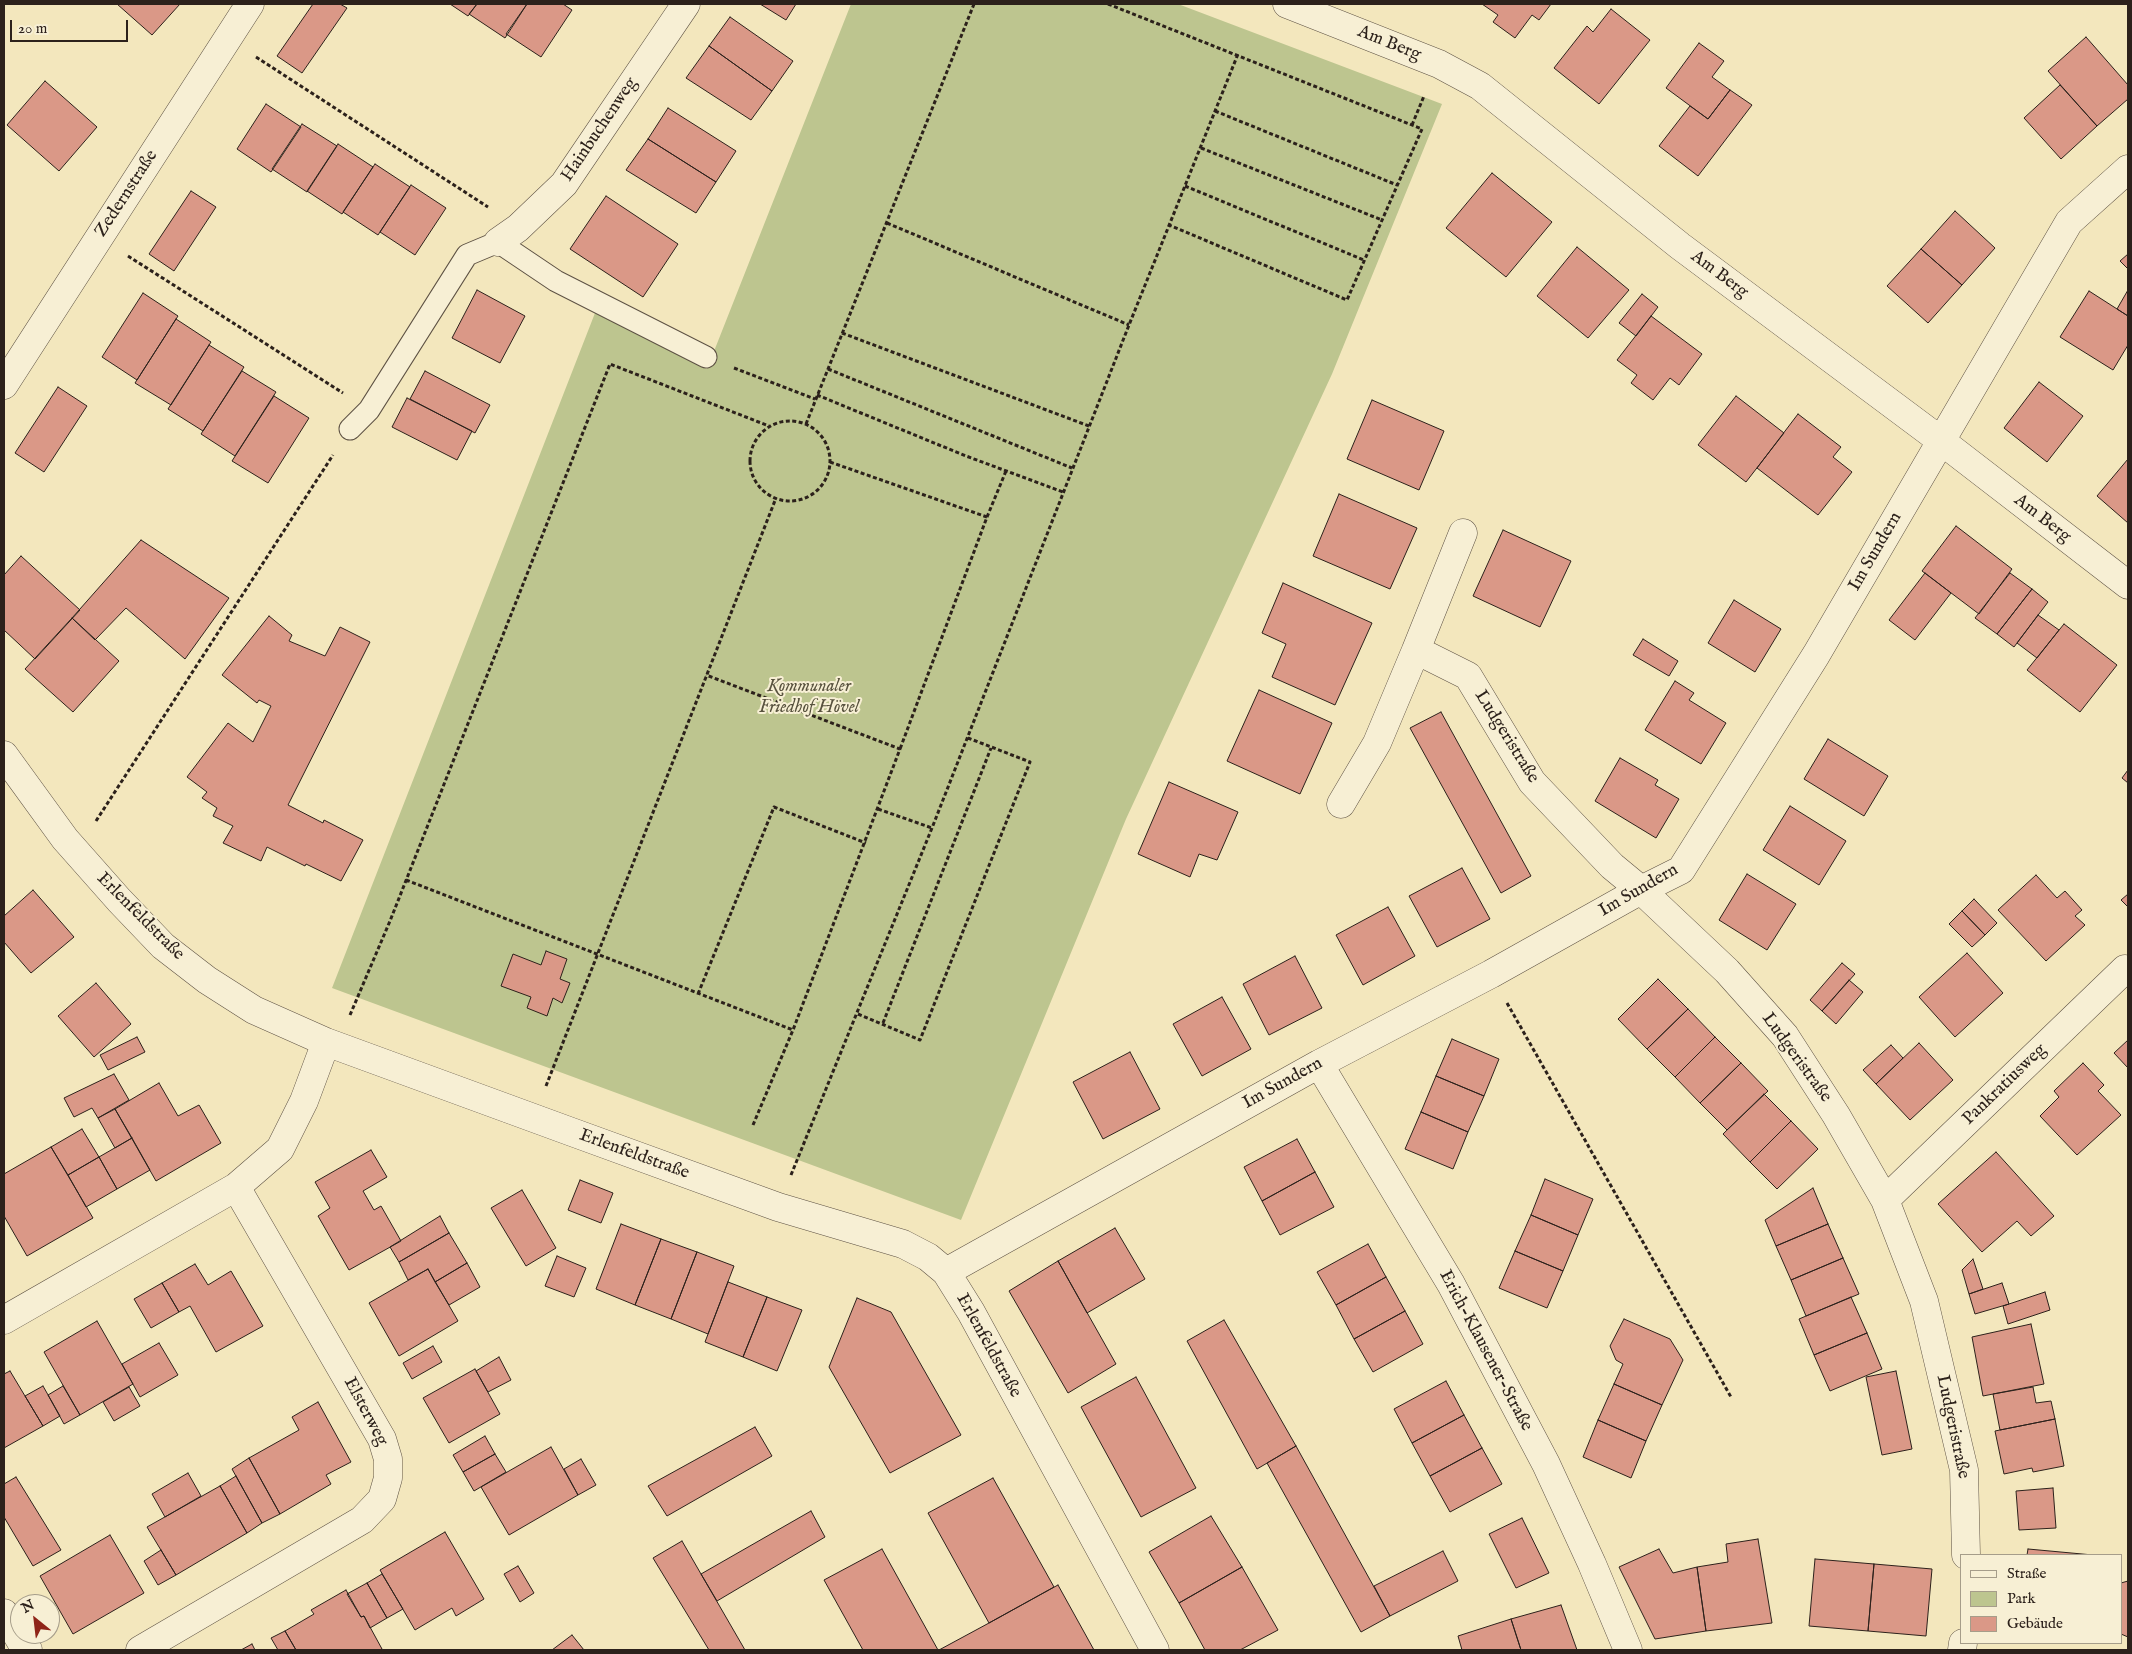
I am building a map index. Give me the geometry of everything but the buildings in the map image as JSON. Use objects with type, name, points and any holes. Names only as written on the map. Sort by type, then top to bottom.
[{"type":"street","name":"Zedernstraße","points":[[4,385],[250,4]]},
{"type":"street","name":"Hainbuchenweg","points":[[508,235],[564,184],[686,4]]},
{"type":"street","name":"Am Berg","points":[[1287,4],[1439,64],[1480,86],[1680,246],[1940,440],[2128,585]]},
{"type":"street","name":"Im Sundern","points":[[946,1272],[1318,1064],[1491,974],[1641,890],[1681,870],[1816,656],[1940,440],[2069,222],[2128,169]]},
{"type":"street","points":[[1340,804],[1377,743],[1463,533]]},
{"type":"street","name":"Ludgeristraße","points":[[1416,650],[1468,676],[1532,782],[1612,866],[1641,890],[1727,971],[1784,1036],[1836,1115],[1885,1200],[1924,1301],[1964,1470],[1966,1554]]},
{"type":"street","name":"Erlenfeldstraße","points":[[4,755],[32,797],[76,852],[163,946],[207,980],[254,1010],[332,1044],[778,1207],[903,1244],[928,1257],[946,1272],[971,1312],[1155,1650]]},
{"type":"street","name":"Pankratiusweg","points":[[1885,1200],[2125,969]]},
{"type":"street","points":[[4,1320],[236,1187],[280,1148],[332,1044]]},
{"type":"street","name":"Erich-Klausener-Straße","points":[[1318,1064],[1451,1284],[1546,1464],[1592,1564],[1628,1650]]},
{"type":"street","name":"Elsterweg","points":[[140,1650],[362,1520],[382,1499],[388,1478],[388,1459],[382,1439],[236,1187]]},
{"type":"street","points":[[4,1613],[28,1650]]},
{"type":"lane","points":[[350,429],[369,410],[467,255],[508,235],[556,280],[706,357]]},
{"type":"path","points":[[806,424],[974,4]]},
{"type":"path","points":[[1108,4],[1238,54],[1422,129],[1347,300],[1169,225]]},
{"type":"path","points":[[228,39],[508,235]]},
{"type":"path","points":[[778,1207],[858,1014],[968,738],[1072,468],[1238,54]]},
{"type":"path","points":[[1215,111],[1397,185]]},
{"type":"path","points":[[1201,148],[1382,220]]},
{"type":"path","points":[[1185,186],[1364,260]]},
{"type":"path","points":[[887,223],[1129,325]]},
{"type":"path","points":[[98,237],[369,410]]},
{"type":"path","points":[[842,333],[1089,426]]},
{"type":"path","points":[[706,357],[815,399]]},
{"type":"path","points":[[332,1044],[406,880],[610,364],[769,426]]},
{"type":"path","points":[[828,369],[1072,468]]},
{"type":"path","points":[[817,395],[1063,492]]},
{"type":"path","points":[[795,420],[814,428],[823,438],[831,456],[826,480],[817,491],[800,500],[782,500],[760,488],[750,468],[750,453],[756,439],[769,426],[795,420]]},
{"type":"path","points":[[76,852],[350,429]]},
{"type":"path","points":[[830,462],[987,517]]},
{"type":"path","points":[[754,1125],[866,843],[987,517],[1006,471]]},
{"type":"path","points":[[534,1117],[776,498]]},
{"type":"path","points":[[706,675],[900,749]]},
{"type":"path","points":[[858,1014],[920,1040],[1030,762],[968,738]]},
{"type":"path","points":[[883,1023],[991,748]]},
{"type":"path","points":[[698,994],[774,807],[866,843]]},
{"type":"path","points":[[878,809],[932,828]]},
{"type":"path","points":[[406,880],[793,1030]]},
{"type":"path","points":[[1491,974],[1731,1396]]},
{"type":"green space","name":"Kommunaler Friedhof Hövel","points":[[851,4],[1178,4],[1442,104],[1332,374],[1126,819],[961,1220],[332,988],[595,313],[707,369]]}]
